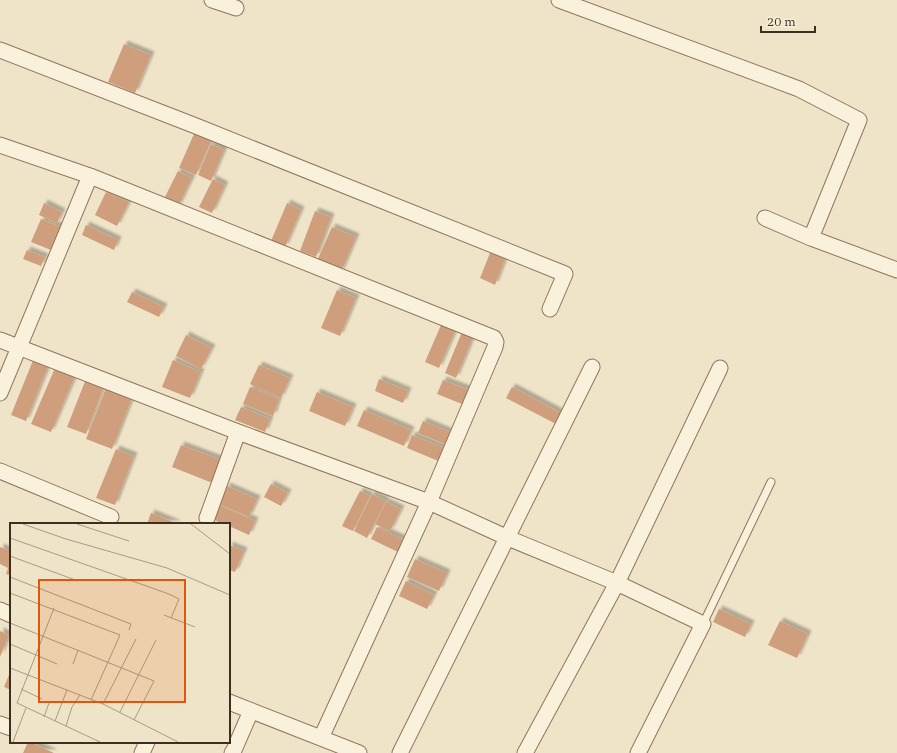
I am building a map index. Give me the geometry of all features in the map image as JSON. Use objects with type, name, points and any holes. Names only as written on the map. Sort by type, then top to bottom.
[{"type":"street","points":[[212,0],[236,8]]},
{"type":"street","points":[[559,0],[799,89],[859,120],[811,238]]},
{"type":"street","points":[[0,50],[204,129],[564,274],[550,309]]},
{"type":"street","points":[[0,145],[90,176],[494,338],[496,342],[495,347],[429,502],[320,738]]},
{"type":"street","points":[[0,393],[90,176]]},
{"type":"street","points":[[765,218],[811,238],[897,270]]},
{"type":"street","points":[[0,340],[238,432],[429,502],[508,538],[617,582],[703,624],[638,753]]},
{"type":"street","points":[[400,753],[592,367]]},
{"type":"street","points":[[525,753],[617,582],[720,368]]},
{"type":"street","points":[[207,518],[238,432]]},
{"type":"street","points":[[0,471],[111,517]]},
{"type":"street","points":[[0,610],[10,615]]},
{"type":"street","points":[[230,702],[359,753]]},
{"type":"street","points":[[232,753],[251,711]]},
{"type":"street","points":[[0,724],[10,728]]},
{"type":"street","points":[[142,753],[147,743]]},
{"type":"lane","points":[[703,624],[771,482]]},
{"type":"building","points":[[124,44],[151,55],[135,93],[108,82]]},
{"type":"building","points":[[194,134],[211,141],[196,175],[179,168]]},
{"type":"building","points":[[211,144],[224,150],[211,181],[198,175]]},
{"type":"building","points":[[178,171],[192,178],[178,207],[164,199]]},
{"type":"building","points":[[213,179],[225,185],[212,213],[199,207]]},
{"type":"building","points":[[106,192],[129,202],[117,226],[95,215]]},
{"type":"building","points":[[44,203],[62,212],[57,223],[39,215]]},
{"type":"building","points":[[287,203],[301,210],[285,247],[271,241]]},
{"type":"building","points":[[315,211],[331,217],[316,257],[300,251]]},
{"type":"building","points":[[41,219],[61,227],[51,250],[31,242]]},
{"type":"building","points":[[86,225],[118,240],[114,250],[82,235]]},
{"type":"building","points":[[332,227],[356,237],[341,272],[317,261]]},
{"type":"building","points":[[492,248],[507,254],[495,285],[480,278]]},
{"type":"building","points":[[27,250],[45,257],[41,266],[23,259]]},
{"type":"building","points":[[337,290],[356,298],[340,336],[321,328]]},
{"type":"building","points":[[132,292],[164,307],[159,317],[127,302]]},
{"type":"building","points":[[441,325],[455,331],[439,368],[425,362]]},
{"type":"building","points":[[462,332],[473,337],[456,378],[445,373]]},
{"type":"building","points":[[186,335],[212,348],[201,369],[176,356]]},
{"type":"building","points":[[34,358],[49,364],[26,421],[11,415]]},
{"type":"building","points":[[173,360],[201,372],[190,398],[162,387]]},
{"type":"building","points":[[259,365],[290,378],[281,398],[250,384]]},
{"type":"building","points":[[55,368],[75,376],[51,432],[31,424]]},
{"type":"building","points":[[86,379],[104,386],[86,434],[67,427]]},
{"type":"building","points":[[379,379],[408,391],[403,403],[375,391]]},
{"type":"building","points":[[443,380],[472,391],[467,406],[437,394]]},
{"type":"building","points":[[250,387],[279,399],[273,416],[243,404]]},
{"type":"building","points":[[512,387],[561,413],[556,424],[506,398]]},
{"type":"building","points":[[106,388],[132,398],[112,449],[86,439]]},
{"type":"building","points":[[317,392],[353,407],[345,426],[309,411]]},
{"type":"building","points":[[241,407],[270,419],[265,432],[235,420]]},
{"type":"building","points":[[364,410],[411,430],[404,446],[357,426]]},
{"type":"building","points":[[423,421],[452,433],[447,445],[418,433]]},
{"type":"building","points":[[412,435],[449,450],[443,463],[407,448]]},
{"type":"building","points":[[181,445],[224,461],[215,484],[172,467]]},
{"type":"building","points":[[116,449],[134,456],[115,505],[96,498]]},
{"type":"building","points":[[271,484],[288,493],[281,506],[264,497]]},
{"type":"building","points":[[227,486],[257,499],[249,517],[219,504]]},
{"type":"building","points":[[360,491],[370,496],[353,531],[342,526]]},
{"type":"building","points":[[372,494],[386,501],[367,538],[354,531]]},
{"type":"building","points":[[386,502],[401,509],[390,531],[375,524]]},
{"type":"building","points":[[217,504],[255,521],[249,535],[230,526],[230,523],[221,523],[210,518]]},
{"type":"building","points":[[151,513],[176,523],[147,523]]},
{"type":"building","points":[[377,527],[409,542],[402,554],[371,539]]},
{"type":"building","points":[[230,545],[244,551],[235,572],[230,570]]},
{"type":"building","points":[[0,547],[10,551],[10,575],[6,574],[8,568],[0,564]]},
{"type":"building","points":[[415,559],[447,573],[439,591],[407,577]]},
{"type":"building","points":[[406,581],[434,595],[427,609],[399,596]]},
{"type":"building","points":[[719,609],[751,624],[745,637],[713,622]]},
{"type":"building","points":[[780,621],[808,634],[797,658],[768,645]]},
{"type":"building","points":[[0,631],[9,635],[0,657]]},
{"type":"building","points":[[10,672],[10,690],[4,687]]},
{"type":"building","points":[[28,743],[32,743],[54,753],[23,753]]}]
